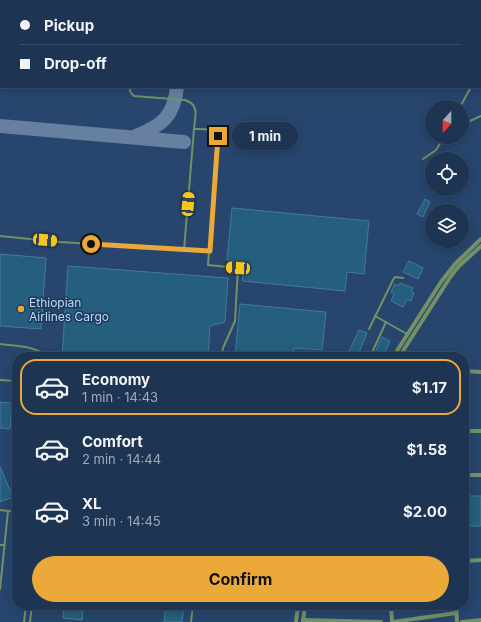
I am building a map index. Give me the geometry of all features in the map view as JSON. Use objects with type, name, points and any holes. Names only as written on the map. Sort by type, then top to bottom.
[{"type":"street","points":[[396,352],[441,282],[455,264],[481,239]]},
{"type":"street","points":[[402,352],[459,266],[481,246]]},
{"type":"street","points":[[469,371],[481,372]]},
{"type":"street","points":[[469,431],[481,431]]},
{"type":"street","points":[[469,475],[481,475]]},
{"type":"street","points":[[469,561],[481,560]]},
{"type":"street","points":[[296,622],[297,610]]},
{"type":"street","points":[[304,610],[303,621],[380,622]]},
{"type":"street","points":[[391,610],[392,622],[456,612],[457,622]]},
{"type":"street","points":[[462,622],[481,620]]},
{"type":"lane","points":[[129,88],[134,96],[185,100],[195,106],[196,110],[184,250]]},
{"type":"lane","points":[[464,100],[470,88]]},
{"type":"lane","points":[[469,121],[481,116]]},
{"type":"lane","points":[[194,129],[208,129],[214,131],[218,136],[208,266],[238,268],[235,321],[223,352]]},
{"type":"lane","points":[[423,159],[436,150],[440,144]]},
{"type":"lane","points":[[0,236],[60,242],[210,251]]},
{"type":"lane","points":[[369,329],[394,278],[404,278]]},
{"type":"lane","points":[[375,316],[407,334]]},
{"type":"lane","points":[[372,352],[386,322]]},
{"type":"lane","points":[[0,344],[32,349],[40,352]]},
{"type":"lane","points":[[0,380],[12,381]]},
{"type":"lane","points":[[0,510],[12,511]]},
{"type":"lane","points":[[0,589],[8,511]]},
{"type":"lane","points":[[0,545],[4,546]]},
{"type":"lane","points":[[24,622],[25,610]]},
{"type":"lane","points":[[30,622],[31,610]]},
{"type":"lane","points":[[191,622],[192,610]]},
{"type":"building","points":[[425,199],[430,202],[429,204],[425,204],[425,213],[423,217],[417,214]]},
{"type":"building","points":[[232,208],[369,221],[364,274],[347,272],[345,291],[242,281],[244,262],[227,260]]},
{"type":"building","name":"Ethiopian Airlines Cargo","points":[[0,254],[46,258],[41,329],[0,326]]},
{"type":"building","points":[[409,261],[423,268],[418,279],[403,272]]},
{"type":"building","points":[[68,266],[228,278],[225,322],[210,326],[208,352],[62,352]]},
{"type":"building","points":[[400,283],[413,288],[411,292],[414,293],[411,301],[407,300],[403,307],[391,301],[394,294],[391,292],[395,284],[398,286]]},
{"type":"building","points":[[240,304],[326,312],[322,350],[294,348],[294,352],[235,352]]},
{"type":"building","points":[[359,330],[367,333],[359,352],[349,351]]},
{"type":"building","points":[[382,337],[390,341],[385,352],[375,352]]},
{"type":"building","points":[[0,402],[12,403],[10,429],[0,428]]},
{"type":"building","points":[[0,467],[12,497],[0,502]]},
{"type":"building","points":[[469,496],[481,496],[481,526],[469,526]]},
{"type":"building","points":[[64,610],[83,610],[82,620],[63,618]]},
{"type":"building","points":[[165,610],[183,610],[182,622],[164,622]]},
{"type":"taxiway","points":[[136,136],[153,128],[165,119],[173,106],[177,88]]},
{"type":"taxiway","points":[[0,126],[184,142]]},
{"type":"place","name":"Ethiopian Airlines Cargo","points":[[21,309]]},
{"type":"route","points":[[91,244],[210,251],[218,136]]}]
